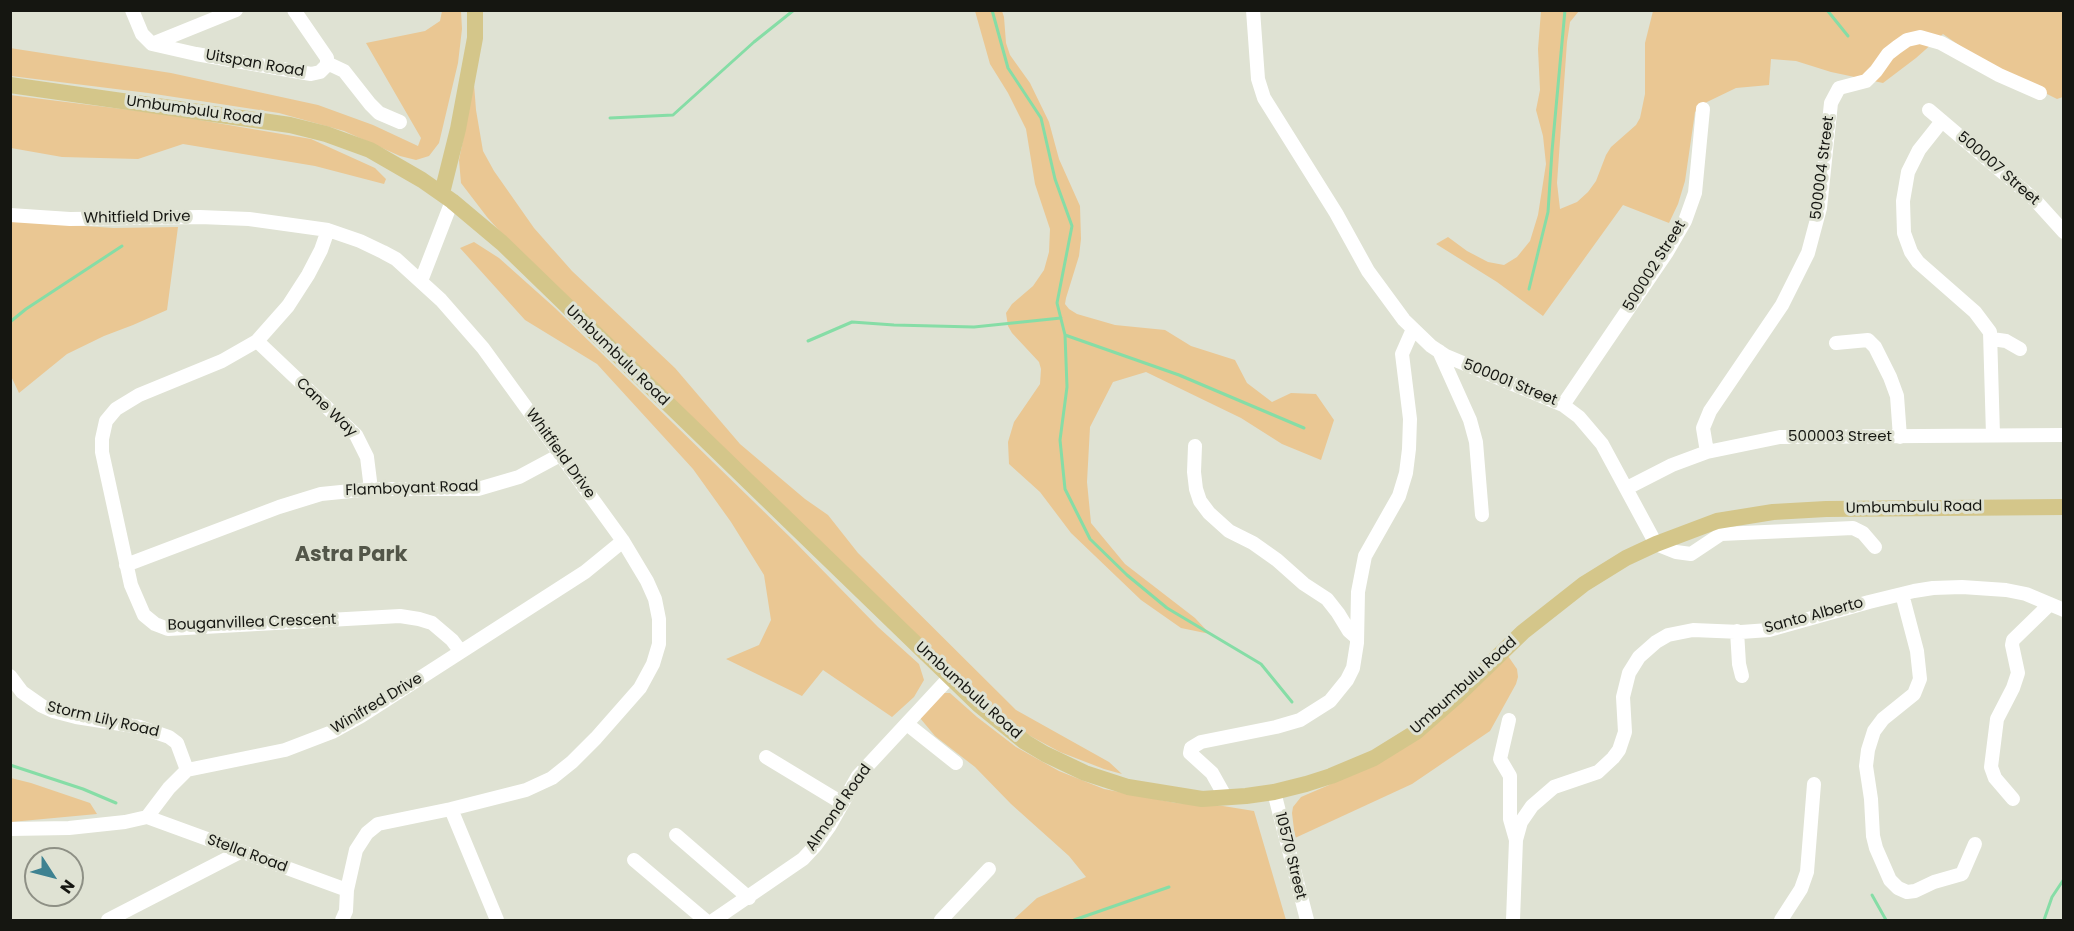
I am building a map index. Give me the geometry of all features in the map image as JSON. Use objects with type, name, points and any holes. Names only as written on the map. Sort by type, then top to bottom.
[{"type":"main road","points":[[447,197],[475,38],[475,10]]},
{"type":"main road","name":"Umbumbulu Road","points":[[10,85],[262,120],[326,134],[370,150],[447,197],[502,243],[979,705],[1025,742],[1069,767],[1128,787],[1191,798],[1226,798],[1274,792],[1331,776],[1374,758],[1416,732],[1437,715],[1522,632],[1567,597],[1626,558],[1656,543],[1773,512],[1826,509],[2064,507]]},
{"type":"street","points":[[132,10],[142,34],[152,44],[236,10]]},
{"type":"street","name":"Uitspan Road","points":[[152,44],[173,50],[311,74],[322,70],[327,63],[326,56],[294,10]]},
{"type":"street","name":"500001 Street","points":[[1253,10],[1258,79],[1264,98],[1386,297],[1413,329],[1439,351],[1461,364],[1563,405],[1579,417],[1602,444],[1656,543]]},
{"type":"street","name":"500004 Street","points":[[1707,452],[1703,428],[1710,411],[1782,305],[1808,253],[1820,208],[1831,103],[1839,88],[1866,81],[1888,54],[1907,40],[1920,37],[1941,43],[1999,75],[2040,93]]},
{"type":"street","points":[[327,63],[344,71],[379,113],[400,122]]},
{"type":"street","name":"500002 Street","points":[[1563,405],[1685,221],[1695,193],[1703,109]]},
{"type":"street","name":"500007 Street","points":[[1929,110],[2035,201],[2064,232]]},
{"type":"street","points":[[1942,121],[1919,150],[1908,172],[1903,201],[1904,232],[1911,252],[1918,262],[1975,312],[1987,326],[1992,339],[1993,435]]},
{"type":"street","points":[[421,281],[447,197]]},
{"type":"street","name":"Whitfield Drive","points":[[10,215],[70,219],[200,217],[249,219],[328,230],[383,252],[396,260],[441,300],[483,348],[623,541],[647,581],[655,599],[659,619],[659,644],[649,673],[640,688],[596,738],[552,778],[526,790],[378,824],[367,833],[356,850],[342,921]]},
{"type":"street","name":"Bouganvillea Crescent","points":[[328,230],[321,250],[288,306],[256,341],[222,361],[139,395],[116,409],[106,421],[102,452],[131,585],[144,615],[155,624],[168,629],[400,616],[432,623],[452,640],[461,652]]},
{"type":"street","points":[[1226,798],[1212,773],[1190,753],[1191,748],[1201,742],[1300,720],[1330,702],[1353,668],[1357,638],[1358,592],[1365,556],[1399,496],[1406,473],[1410,419],[1402,354],[1413,329]]},
{"type":"street","points":[[1992,339],[2002,340],[2020,349]]},
{"type":"street","points":[[1836,343],[1868,340],[1875,347],[1897,396],[1899,437]]},
{"type":"street","name":"Cane Way","points":[[256,341],[356,435],[367,458],[371,489]]},
{"type":"street","points":[[1439,351],[1470,420],[1476,442],[1482,515]]},
{"type":"street","name":"500003 Street","points":[[1627,488],[1672,465],[1707,452],[1780,437],[2064,435]]},
{"type":"street","points":[[1195,447],[1196,489],[1200,501],[1209,513],[1229,531],[1253,543],[1304,584],[1327,598],[1349,631],[1357,638]]},
{"type":"street","name":"Flamboyant Road","points":[[126,565],[279,507],[321,494],[371,489],[478,489],[519,477],[560,455]]},
{"type":"street","points":[[1656,543],[1676,552],[1691,554],[1719,528],[1852,528],[1863,533],[1875,547]]},
{"type":"street","name":"Winifred Drive","points":[[187,770],[285,750],[346,725],[585,572],[623,541]]},
{"type":"street","name":"Santo Alberto","points":[[1514,921],[1516,840],[1521,822],[1538,799],[1554,787],[1598,772],[1619,750],[1625,732],[1623,697],[1627,678],[1634,663],[1648,647],[1662,638],[1693,630],[1755,632],[1902,594],[1946,587],[1989,588],[2026,594],[2057,607]]},
{"type":"street","points":[[1902,594],[1917,651],[1920,679],[1914,694],[1883,719],[1874,731],[1868,750],[1866,765],[1876,848],[1890,880],[1898,888],[1907,892],[1962,874],[1975,844]]},
{"type":"street","points":[[2013,799],[1995,778],[1991,766],[1997,719],[2018,673],[2013,640],[2057,607]]},
{"type":"street","points":[[1737,631],[1742,676]]},
{"type":"street","name":"Storm Lily Road","points":[[10,676],[22,692],[53,711],[140,727],[169,737],[177,743],[187,770]]},
{"type":"street","name":"Almond Road","points":[[714,921],[803,859],[822,836],[854,782],[867,765],[950,678]]},
{"type":"street","points":[[1509,720],[1500,759],[1510,776],[1510,819],[1516,840]]},
{"type":"street","points":[[907,724],[956,763]]},
{"type":"street","points":[[766,757],[842,803]]},
{"type":"street","points":[[10,829],[69,828],[125,822],[147,817],[169,788],[187,770]]},
{"type":"street","points":[[1781,921],[1801,889],[1807,872],[1814,784]]},
{"type":"street","name":"10570 Street","points":[[1274,792],[1307,921]]},
{"type":"street","points":[[451,809],[497,921]]},
{"type":"street","name":"Stella Road","points":[[147,817],[347,890]]},
{"type":"street","points":[[676,835],[748,898]]},
{"type":"street","points":[[108,921],[240,852]]},
{"type":"street","points":[[634,860],[705,921]]},
{"type":"street","points":[[941,921],[989,869]]},
{"type":"shaded area","points":[[442,11],[461,11],[462,29],[458,63],[439,143],[429,156],[416,160],[400,156],[344,131],[279,113],[148,93],[11,76],[10,48],[171,73],[318,105],[373,125],[418,146],[421,138],[366,43],[425,31],[440,21]]},
{"type":"shaded area","points":[[975,11],[1002,11],[1010,55],[1030,83],[1049,122],[1059,159],[1080,206],[1079,256],[1065,304],[1069,309],[1077,314],[1115,325],[1165,330],[1191,346],[1235,360],[1247,383],[1272,402],[1291,393],[1316,394],[1334,420],[1321,460],[1282,444],[1241,418],[1146,372],[1113,382],[1090,427],[1087,482],[1091,523],[1125,564],[1195,618],[1210,634],[1181,628],[1141,600],[1071,533],[1040,492],[1009,464],[1008,442],[1014,422],[1040,384],[1041,369],[1039,362],[1012,333],[1008,326],[1006,313],[1012,304],[1033,286],[1044,270],[1049,252],[1050,229],[1035,184],[1026,129],[990,64]]},
{"type":"shaded area","points":[[1541,11],[1579,11],[1570,22],[1567,42],[1557,183],[1560,209],[1577,202],[1588,192],[1596,181],[1611,147],[1636,125],[1640,118],[1645,94],[1645,43],[1653,11],[2063,11],[2063,97],[2057,99],[1983,62],[1943,34],[1883,83],[1831,72],[1796,61],[1771,59],[1769,85],[1736,88],[1707,102],[1695,112],[1685,181],[1669,223],[1623,205],[1543,316],[1497,282],[1436,244],[1448,237],[1467,251],[1488,262],[1504,265],[1517,257],[1530,241],[1538,215],[1546,164],[1543,136],[1536,110],[1540,90],[1538,49]]},
{"type":"shaded area","points":[[474,84],[483,151],[494,171],[534,228],[572,271],[675,368],[740,444],[805,499],[828,515],[858,553],[1016,710],[1109,762],[1122,774],[1060,752],[1021,731],[986,705],[513,246],[461,183],[459,160]]},
{"type":"shaded area","points":[[10,95],[170,115],[311,139],[375,168],[386,179],[384,184],[315,166],[183,144],[138,159],[62,157],[11,148]]},
{"type":"shaded area","points":[[10,221],[114,228],[178,227],[167,310],[67,354],[19,393],[10,374]]},
{"type":"shaded area","points":[[474,242],[499,258],[555,308],[792,539],[878,627],[919,664],[924,680],[914,697],[892,717],[823,670],[802,696],[726,659],[759,645],[771,620],[764,575],[731,522],[693,469],[597,364],[525,320],[460,248]]},
{"type":"shaded area","points":[[1508,656],[1517,669],[1518,677],[1490,731],[1412,784],[1295,838],[1292,813],[1293,807],[1301,797],[1329,785]]},
{"type":"shaded area","points":[[941,693],[950,693],[1016,747],[1059,771],[1104,789],[1176,803],[1223,806],[1254,811],[1286,920],[1013,920],[1037,898],[1086,877],[1069,856],[1011,804],[975,767],[935,736],[920,718]]},
{"type":"shaded area","points":[[11,778],[90,803],[97,814],[11,822]]},
{"type":"waterway","points":[[610,118],[673,115],[754,42],[794,10]]},
{"type":"waterway","points":[[992,10],[1008,68],[1041,118],[1055,179],[1072,226],[1057,303],[1065,335],[1067,387],[1060,440],[1065,489],[1090,539],[1127,575],[1167,608],[1261,664],[1292,702]]},
{"type":"waterway","points":[[1529,289],[1548,212],[1565,10]]},
{"type":"waterway","points":[[1827,10],[1848,36]]},
{"type":"waterway","points":[[10,322],[122,246]]},
{"type":"waterway","points":[[808,341],[852,322],[974,327],[1061,318]]},
{"type":"waterway","points":[[1065,335],[1179,375],[1304,428]]},
{"type":"waterway","points":[[10,765],[83,789],[116,803]]},
{"type":"waterway","points":[[2044,920],[2052,897],[2064,879]]},
{"type":"waterway","points":[[1074,920],[1169,887]]},
{"type":"waterway","points":[[1872,895],[1886,920]]},
{"type":"district","name":"Astra Park","points":[[351,556]]}]
